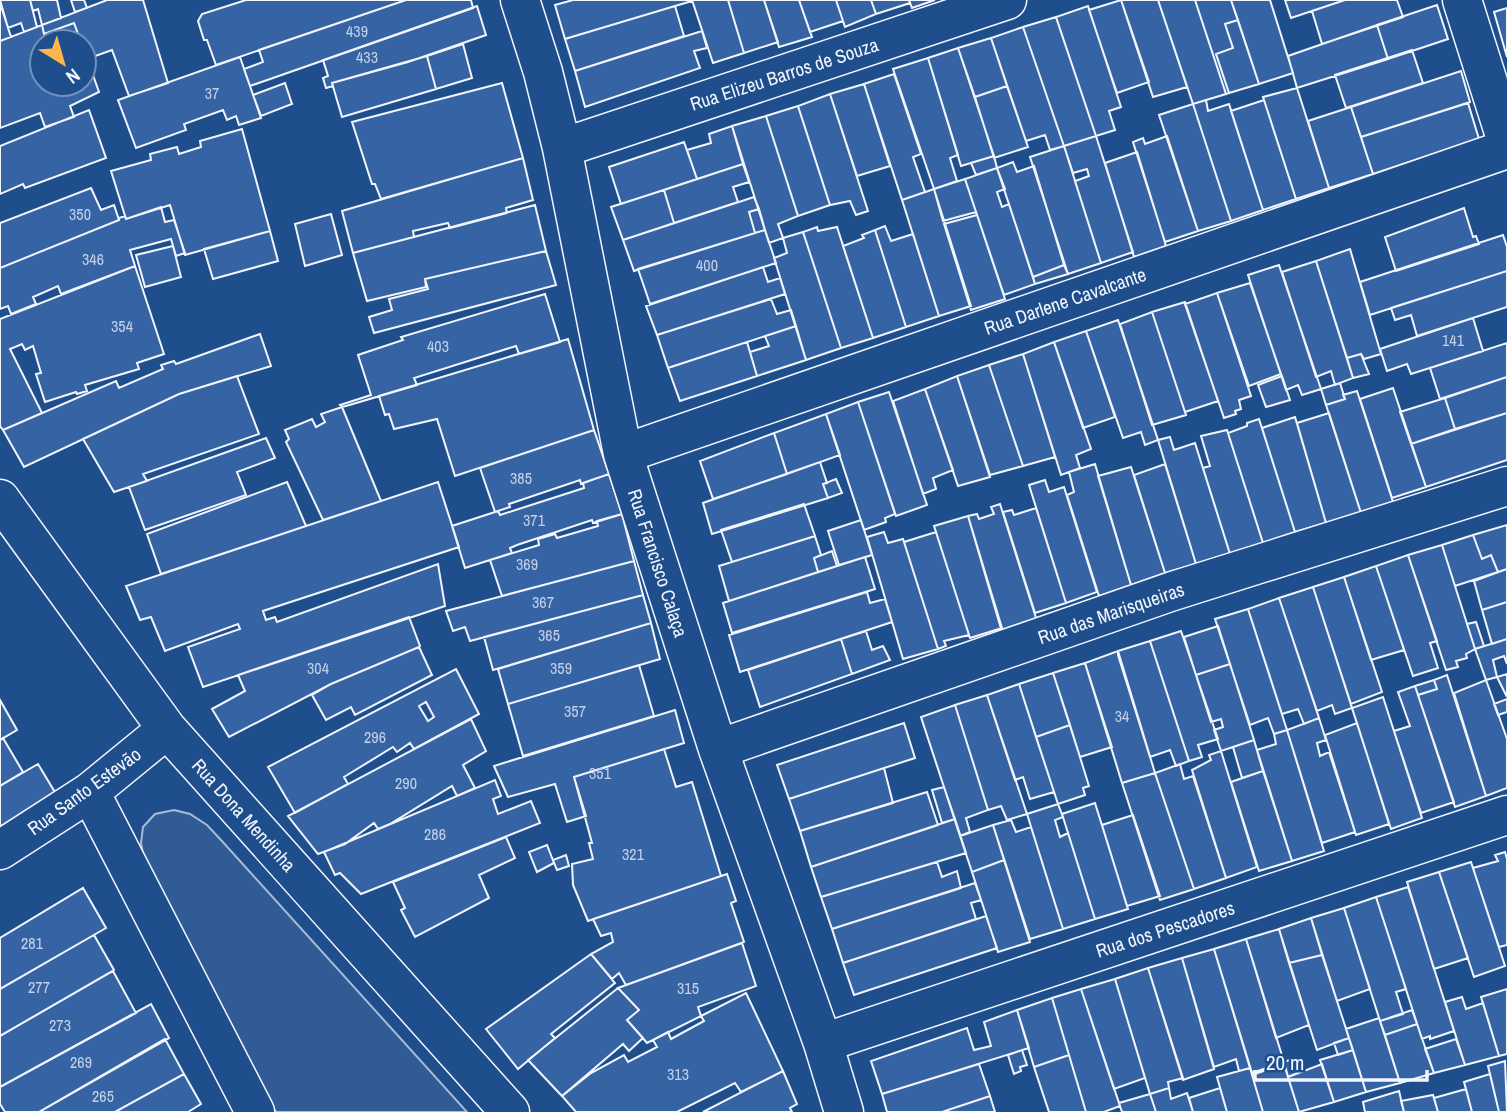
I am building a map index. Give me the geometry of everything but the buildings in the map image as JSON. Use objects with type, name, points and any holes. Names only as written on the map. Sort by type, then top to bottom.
[{"type":"street","name":"Rua Francisco Calaça","points":[[520,0],[544,72],[562,148],[624,454],[718,749],[823,1043],[844,1112]]},
{"type":"street","name":"Rua Elizeu Barros de Souza","points":[[562,148],[1007,0]]},
{"type":"street","points":[[1462,0],[1507,142]]},
{"type":"street","name":"Rua Darlene Cavalcante","points":[[624,454],[1507,149]]},
{"type":"street","name":"Rua das Marisqueiras","points":[[718,749],[1172,591],[1507,486]]},
{"type":"street","name":"Rua Dona Mendinha","points":[[0,499],[167,729],[510,1112]]},
{"type":"street","name":"Rua Santo Estevão","points":[[0,850],[90,792],[167,729]]},
{"type":"street","points":[[90,792],[256,1112]]},
{"type":"street","name":"Rua dos Pescadores","points":[[823,1043],[1507,815]]},
{"type":"shaded area","points":[[174,810],[190,814],[207,825],[467,1112],[276,1112],[144,859],[141,843],[143,827],[155,814]]}]
